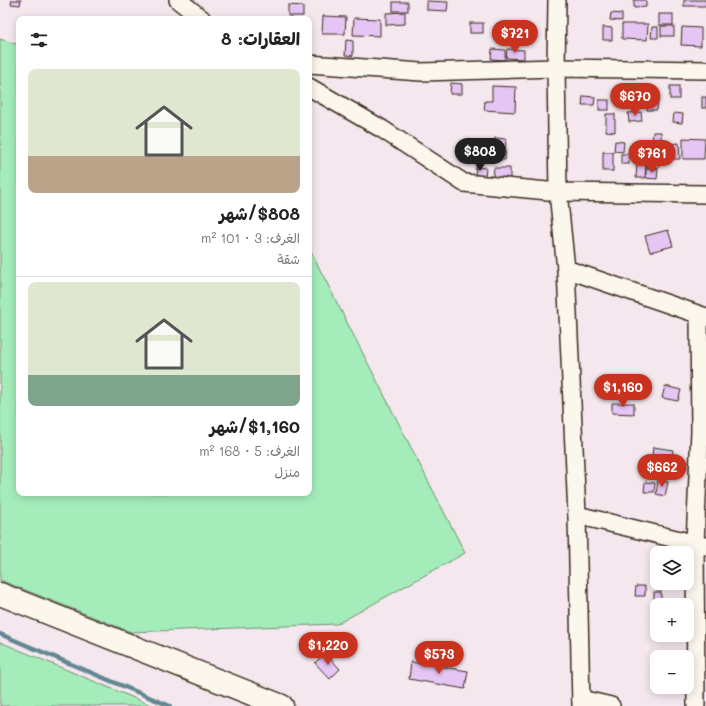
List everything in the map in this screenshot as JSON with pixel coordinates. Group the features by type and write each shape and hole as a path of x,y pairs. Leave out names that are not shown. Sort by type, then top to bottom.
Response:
{"main road":[{"path":"0,594 282,706"}],"street":[{"path":"178,0 198,16"},
{"path":"557,0 556,68 558,192 566,269 577,515 581,702 611,706"},
{"path":"312,64 421,72 556,68 706,70"},
{"path":"312,89 382,129 464,183 558,192 706,194"},
{"path":"566,269 702,316 703,432 696,706"},
{"path":"577,515 700,545"}],"green space":[{"path":"0,39 16,44 16,496 312,496 312,254 465,553 337,624 131,632 0,580"},
{"path":"0,642 153,706 0,706"}],"building":[{"path":"12,0 21,0 20,5 11,4"},
{"path":"634,0 646,0 646,7 634,8"},
{"path":"684,0 706,0 706,6 684,6"},
{"path":"427,1 448,2 447,11 427,10"},
{"path":"393,2 408,2 408,11 393,11"},
{"path":"288,5 303,6 303,16 288,16"},
{"path":"405,12 405,24 386,25 386,13"},
{"path":"611,13 622,14 622,21 610,20"},
{"path":"659,14 673,14 673,25 659,25"},
{"path":"323,16 346,17 345,34 322,34"},
{"path":"354,18 380,19 380,36 353,35"},
{"path":"470,23 483,23 483,33 470,33"},
{"path":"622,24 648,24 647,40 622,39"},
{"path":"661,26 674,26 674,36 661,36"},
{"path":"603,27 612,28 612,40 603,40"},
{"path":"652,27 658,27 658,38 651,38"},
{"path":"682,27 701,28 701,46 681,45"},
{"path":"346,40 353,41 353,56 345,55"},
{"path":"492,49 505,50 505,60 491,59"},
{"path":"507,49 524,50 524,59 506,58"},
{"path":"451,83 462,84 462,94 450,94"},
{"path":"492,86 516,87 515,112 484,110 485,101 492,101"},
{"path":"617,86 625,86 625,96 617,96"},
{"path":"670,86 679,86 679,99 670,99"},
{"path":"640,87 647,87 646,106 639,106"},
{"path":"583,96 595,97 594,105 582,105"},
{"path":"702,97 706,97 706,108 702,108"},
{"path":"647,99 658,99 657,110 647,110"},
{"path":"599,100 609,100 609,110 599,110"},
{"path":"641,112 642,121 629,122 628,113"},
{"path":"674,113 683,114 682,123 673,122"},
{"path":"606,114 615,114 615,132 606,131"},
{"path":"653,132 661,132 661,143 652,143"},
{"path":"495,138 506,139 505,160 482,159 483,144 495,144"},
{"path":"683,138 705,139 704,159 683,159"},
{"path":"615,141 624,142 623,152 614,151"},
{"path":"679,143 680,159 669,159 668,144"},
{"path":"647,145 656,146 655,158 645,157"},
{"path":"630,146 639,147 638,157 630,157"},
{"path":"603,152 613,152 613,171 603,171"},
{"path":"621,154 629,154 629,164 621,164"},
{"path":"660,161 660,167 647,168 647,162"},
{"path":"637,163 646,163 645,178 636,178"},
{"path":"476,167 486,168 485,178 475,177"},
{"path":"494,168 510,168 510,179 493,179"},
{"path":"646,169 658,169 657,179 646,178"},
{"path":"668,230 673,246 650,252 645,236"},
{"path":"665,386 681,390 678,401 662,398"},
{"path":"612,403 634,403 634,414 612,413"},
{"path":"653,447 673,450 672,459 652,457"},
{"path":"658,480 668,482 665,496 656,494"},
{"path":"645,482 655,483 654,492 644,492"},
{"path":"636,586 645,586 645,596 635,596"},
{"path":"654,592 661,592 661,598 654,598"},
{"path":"325,653 340,669 330,679 315,663"},
{"path":"411,662 468,671 465,689 409,679"}],"waterway":[{"path":"0,634 170,706"}]}
